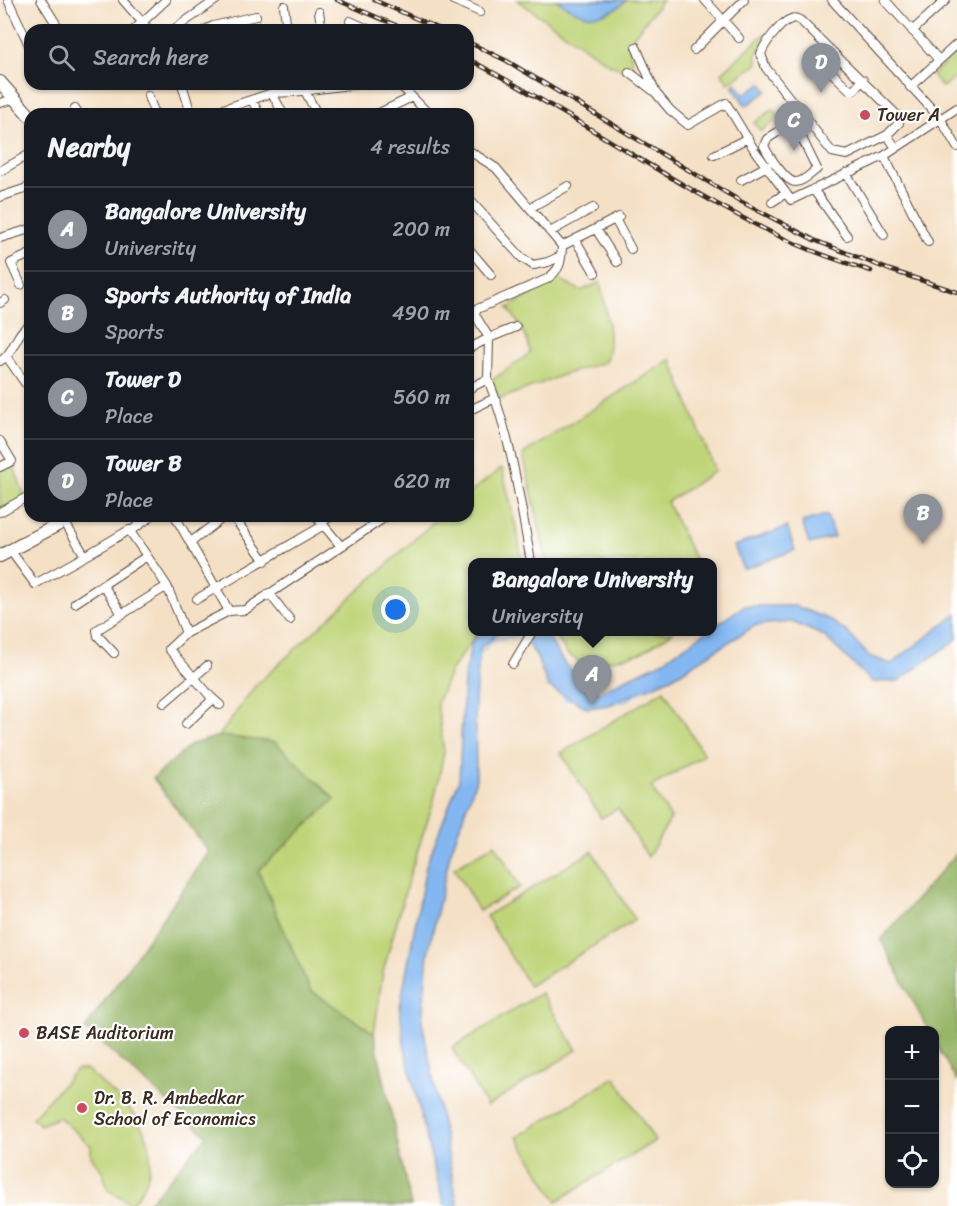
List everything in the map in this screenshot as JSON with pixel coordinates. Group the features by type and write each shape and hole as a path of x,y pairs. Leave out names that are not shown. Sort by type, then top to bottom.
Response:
{"street":[{"path":"8,0 24,34"},
{"path":"40,0 56,24"},
{"path":"123,0 143,24"},
{"path":"148,24 166,0"},
{"path":"182,24 216,0"},
{"path":"453,0 480,12"},
{"path":"705,0 739,38"},
{"path":"694,50 744,0"},
{"path":"832,0 940,118 957,147"},
{"path":"885,0 939,60"},
{"path":"912,31 946,0"},
{"path":"284,6 286,24"},
{"path":"319,12 321,24"},
{"path":"222,24 256,16"},
{"path":"795,18 835,54 898,116 899,120 897,126 887,135 846,155 838,155 825,146 766,68 761,54 770,38 789,20 795,18"},
{"path":"350,21 357,24"},
{"path":"910,87 957,44"},
{"path":"636,47 655,92"},
{"path":"835,54 826,63 827,68 850,90 854,90 863,80"},
{"path":"629,72 655,92 670,111 687,125 726,103 747,138 791,200 884,156 957,108"},
{"path":"0,82 24,110"},
{"path":"184,90 190,108"},
{"path":"267,90 279,108"},
{"path":"227,108 285,90"},
{"path":"301,90 310,90"},
{"path":"405,90 423,108"},
{"path":"305,91 314,108"},
{"path":"148,96 153,108"},
{"path":"389,108 412,97"},
{"path":"0,104 14,99"},
{"path":"252,100 256,108"},
{"path":"817,169 797,182 793,182 785,177 765,149 764,143 783,128 793,126 798,130 824,183"},
{"path":"897,126 908,140"},
{"path":"887,135 896,148"},
{"path":"714,155 747,138"},
{"path":"855,152 862,166"},
{"path":"474,154 496,168 562,246 558,271 547,279 474,307"},
{"path":"884,156 928,242"},
{"path":"0,171 24,157"},
{"path":"741,180 766,166"},
{"path":"846,173 884,236"},
{"path":"530,208 568,186"},
{"path":"0,197 24,189"},
{"path":"813,189 847,236"},
{"path":"772,202 786,194"},
{"path":"474,205 522,258 533,265 561,256"},
{"path":"550,232 593,208"},
{"path":"562,246 617,218 631,249"},
{"path":"596,229 617,262"},
{"path":"0,238 24,232"},
{"path":"575,239 595,273"},
{"path":"474,255 491,275"},
{"path":"21,285 11,262 24,257"},
{"path":"474,315 489,338 488,379 507,442 530,558"},
{"path":"474,346 516,327"},
{"path":"24,328 4,359 24,382"},
{"path":"474,386 488,379"},
{"path":"474,408 495,398"},
{"path":"0,441 12,461 0,467"},
{"path":"0,512 24,499"},
{"path":"63,522 5,553 35,584 143,522"},
{"path":"70,522 85,556"},
{"path":"181,522 229,611"},
{"path":"191,542 217,522"},
{"path":"237,522 264,561"},
{"path":"197,599 264,561 320,522"},
{"path":"322,522 340,546"},
{"path":"220,705 169,650 186,633 229,611 245,610 378,522"},
{"path":"131,531 167,586 186,633"},
{"path":"75,603 147,556"},
{"path":"103,585 122,614"},
{"path":"114,653 98,636 97,630 167,586"},
{"path":"269,593 290,620"},
{"path":"513,664 530,636"},
{"path":"164,703 207,666"},
{"path":"186,724 210,702 211,697"}],"green space":[{"path":"517,0 662,0 634,36 630,48 633,68 625,71 609,64"},
{"path":"764,34 767,36 756,54 758,64 728,83 722,73"},
{"path":"957,52 957,77 942,87 932,75"},
{"path":"773,109 780,117 761,131 754,123"},
{"path":"557,278 581,291 600,282 609,332 605,362 565,374 500,399 491,381 530,353 525,335 508,308"},
{"path":"671,359 715,471 667,502 694,558 546,558 523,454"},
{"path":"12,461 24,499 0,512 0,467"},
{"path":"502,468 521,558 468,558 468,636 475,636 451,670 437,703 444,752 434,800 410,874 383,972 374,1033 310,990 258,870 335,799 219,736 255,686 433,522 474,522 474,489"},
{"path":"556,636 667,636 641,653 586,666 567,654"},
{"path":"664,690 704,755 651,787 671,818 648,857 618,808 601,818 561,753"},
{"path":"219,736 275,742 335,799 258,871 310,990 374,1033 411,1206 146,1206 207,1136 85,1029 209,852 153,778 192,744"},
{"path":"495,844 520,887 479,911 454,868"},
{"path":"592,851 635,920 529,986 486,916"},
{"path":"957,853 957,1082 939,1049 939,1026 926,1026 881,940"},
{"path":"541,993 577,1050 487,1106 452,1048"},
{"path":"76,1070 87,1070 122,1102 133,1113 147,1139 150,1154 148,1176 143,1189 131,1203 108,1190 103,1172 91,1156 91,1146 59,1117 40,1125 32,1118"},
{"path":"615,1077 655,1141 557,1201 517,1137"}],"water":[{"path":"556,0 626,0 609,12 587,15"},
{"path":"736,83 744,94 762,83 767,91 746,106 732,86"},
{"path":"827,515 834,537 809,544 802,522"},
{"path":"787,527 795,550 743,569 734,546"},
{"path":"744,606 795,606 828,619 847,632 869,656 891,664 957,614 957,639 898,681 872,682 824,636 792,622 756,625 673,677 609,705 588,708 548,687 536,655 522,636 548,637 562,660 585,685 598,692 660,663 700,636 717,636 717,625"},
{"path":"478,636 495,636 480,648 475,698 476,780 450,854 428,953 422,1021 458,1206 444,1206 404,1044 400,1007 426,866 459,780 464,678 472,641"}],"waterway":[{"path":"477,657 493,640 511,636"},
{"path":"616,701 624,702 645,689"},
{"path":"561,691 565,700 574,700"}],"railway":[{"path":"337,0 393,24"},
{"path":"374,0 428,24"},
{"path":"474,45 507,61 740,201 814,240 890,270 957,292"},
{"path":"474,62 548,103 744,219 806,248 871,271"}],"place":[{"name":"Tower B","path":"821,93"},
{"name":"Tower A","path":"865,115"},
{"name":"Tower D","path":"794,151"},
{"name":"Sports Authority of India","path":"923,544"},
{"name":"Bangalore University","path":"592,705"},
{"name":"BASE Auditorium","path":"24,1033"},
{"name":"Dr. B. R. Ambedkar School of Economics","path":"82,1108"}]}
